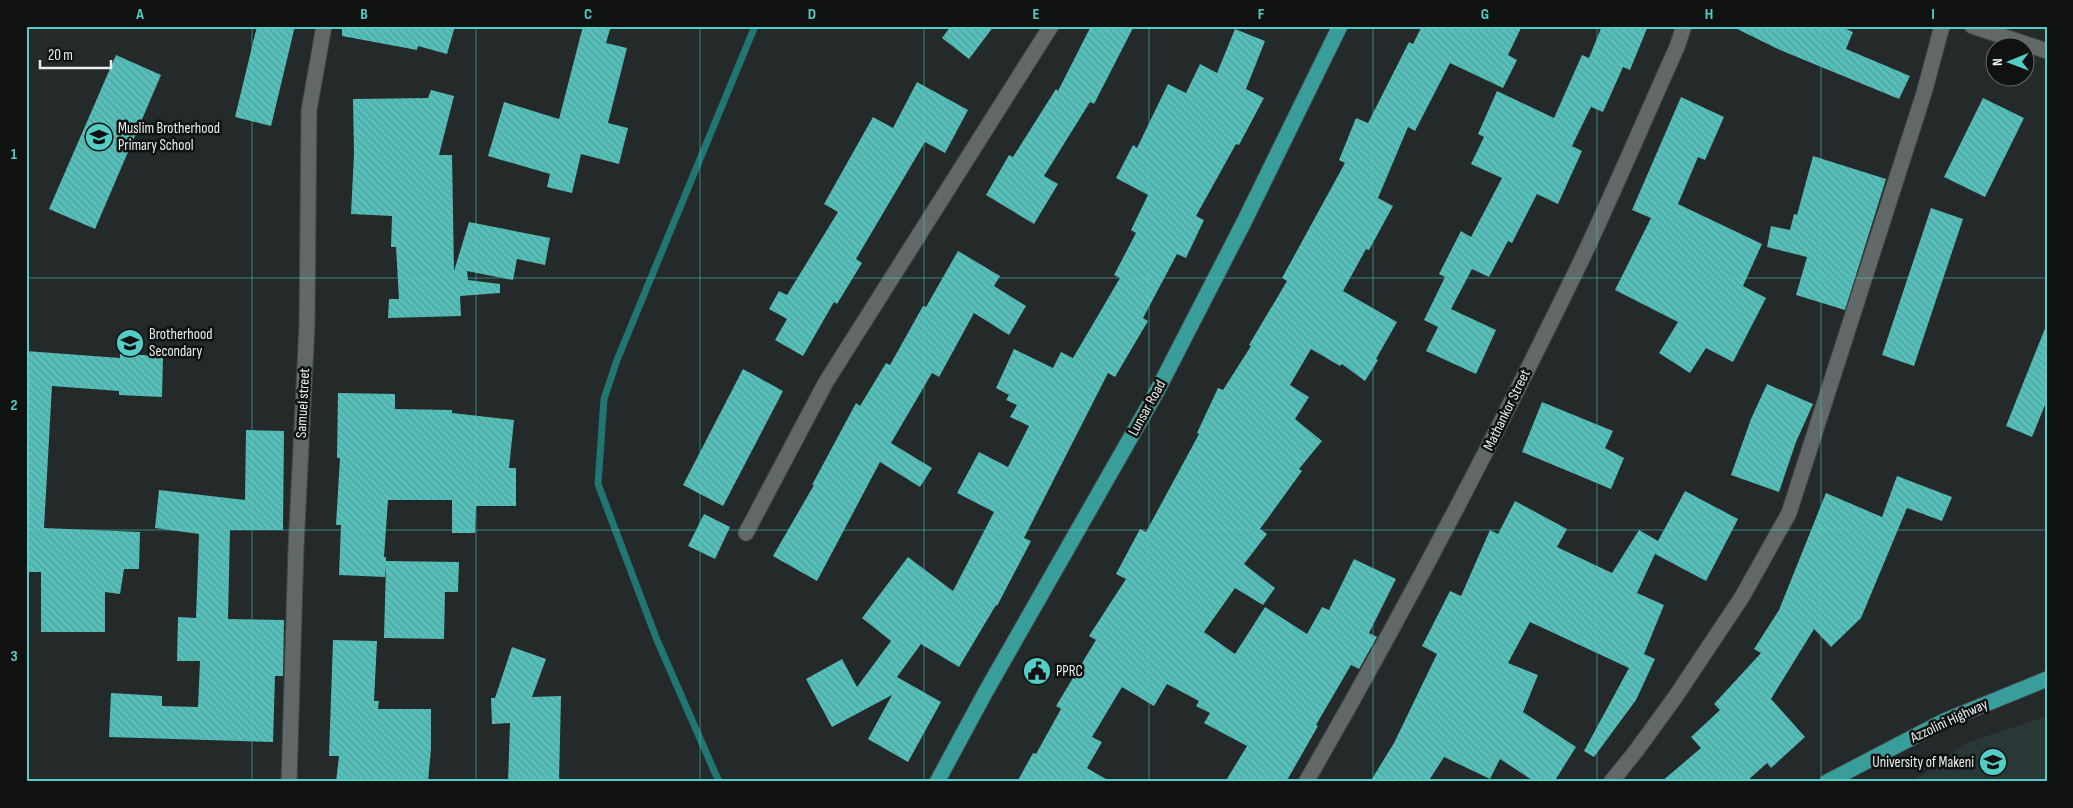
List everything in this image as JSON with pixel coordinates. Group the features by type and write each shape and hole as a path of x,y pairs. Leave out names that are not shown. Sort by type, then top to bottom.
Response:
{"main road":[{"name":"Lunsar Road","path":"937,782 985,693 1156,393 1244,222 1340,26"},
{"name":"Azzolini Highway","path":"1827,782 1944,721 2047,679"}],"street":[{"name":"Samuel street","path":"289,782 296,538 307,324 309,110 324,26"},
{"path":"746,533 826,382 1051,26"},
{"name":"Mathankor Street","path":"1306,782 1364,681 1481,462 1582,257 1677,47 1684,26"},
{"path":"1611,782 1676,696 1742,597 1789,513 1924,94 1942,26"},
{"path":"1972,26 2047,51"}],"shaded area":[{"name":"University of Makeni","path":"2047,716 2047,782 1912,782 1966,743"}],"building":[{"path":"257,26 295,26 271,126 235,117"},
{"path":"342,26 455,26 447,54 418,46 417,50 342,36"},
{"path":"583,26 611,26 606,43 627,48 608,123 628,128 619,164 581,154 572,193 547,187 550,174 488,156 504,102 559,119"},
{"path":"951,26 994,26 969,59 942,38"},
{"path":"1091,26 1134,26 1094,104 1090,102 1044,176 1058,184 1034,224 986,195 1009,155 1013,157 1056,89 1058,91"},
{"path":"1422,26 1522,26 1508,55 1517,60 1503,88 1450,63 1415,131 1408,127 1378,198 1393,206 1369,250 1366,249 1343,291 1397,322 1365,381 1342,364 1340,366 1311,349 1290,385 1309,397 1295,419 1322,441 1299,469 1302,471 1260,529 1267,534 1244,564 1275,588 1263,605 1235,588 1204,632 1235,654 1265,607 1307,634 1322,607 1329,610 1354,559 1396,579 1369,633 1377,637 1359,669 1351,665 1286,782 1225,782 1247,746 1204,723 1210,713 1196,706 1199,701 1167,684 1154,706 1122,687 1092,737 1102,742 1087,768 1111,782 1017,782 1033,753 1036,754 1061,709 1056,706 1096,640 1089,636 1126,579 1116,574 1140,529 1146,532 1199,434 1197,433 1218,388 1223,390 1251,346 1249,345 1287,281 1282,278 1345,163 1339,160 1356,118 1368,123 1409,42 1413,44"},
{"path":"1602,26 1648,26 1630,70 1623,67 1603,112 1591,107 1572,146 1582,151 1558,204 1537,194 1512,243 1508,241 1489,277 1472,269 1451,309 1496,330 1476,374 1426,351 1438,327 1424,320 1445,277 1439,274 1461,231 1471,237 1502,178 1471,164 1484,137 1478,134 1497,91 1554,118 1582,55 1589,58"},
{"path":"1731,26 1839,26 1853,32 1846,49 1910,76 1899,99 1780,50"},
{"path":"1235,29 1265,41 1246,89 1264,98 1239,145 1236,144 1196,216 1204,220 1186,258 1177,254 1143,318 1148,321 1115,377 1108,373 1024,538 1031,541 997,606 959,667 921,644 897,677 941,702 908,762 868,739 892,695 832,727 806,679 842,659 857,687 891,641 862,618 908,557 953,591 994,512 957,493 979,452 1008,467 1029,426 1010,417 1017,405 1006,400 1009,395 996,388 1014,349 1053,368 1061,352 1073,358 1120,278 1114,275 1136,233 1131,230 1148,195 1116,178 1133,145 1137,148 1168,84 1186,93 1200,64 1217,73"},
{"name":"Muslim Brotherhood Primary School","path":"116,55 161,75 95,229 49,209"},
{"path":"917,82 968,110 945,153 925,142 856,259 862,263 837,304 834,302 803,356 775,340 787,319 769,309 779,291 787,295 838,212 824,204 873,117 893,128"},
{"path":"431,90 454,96 439,155 452,155 454,271 469,222 550,238 545,265 517,259 513,280 467,271 468,280 500,284 500,293 460,296 461,316 388,318 389,299 399,299 396,247 391,247 392,216 351,214 354,154 353,99 428,98"},
{"path":"1681,97 1724,117 1705,160 1698,157 1678,204 1762,244 1743,286 1766,298 1733,362 1706,348 1690,373 1659,353 1678,322 1615,290 1651,218 1632,210"},
{"path":"1983,98 2024,118 1985,197 1944,177"},
{"path":"1813,156 1886,179 1845,310 1796,295 1807,257 1767,247 1771,226 1790,230 1794,214 1797,215"},
{"path":"1931,208 1963,219 1914,366 1882,355"},
{"path":"958,251 1000,276 994,286 1026,306 1009,335 974,313 939,377 932,373 891,443 932,468 920,487 880,462 817,581 773,556 814,485 812,485 856,403 860,406 886,363 890,365 923,306 926,307"},
{"path":"2046,326 2047,400 2032,437 2006,426"},
{"path":"26,351 120,358 120,354 163,356 162,397 119,395 119,391 52,386 44,528 140,532 139,569 124,569 120,594 105,592 105,632 41,632 41,572 26,572"},
{"path":"743,369 783,391 723,506 683,485"},
{"path":"1767,384 1813,404 1796,442 1779,492 1731,475 1751,419"},
{"path":"338,393 395,394 395,409 452,410 452,413 514,420 509,468 516,468 516,506 476,506 475,533 452,533 452,500 388,500 384,557 386,557 386,561 459,562 458,592 445,592 444,639 384,638 386,564 385,577 339,575 341,525 336,525 340,458 337,458"},
{"path":"1542,402 1613,431 1605,448 1624,458 1611,489 1522,452"},
{"path":"246,430 284,431 283,530 230,530 228,619 284,620 283,676 275,676 273,742 109,737 111,693 162,696 162,706 198,707 200,661 177,661 178,617 196,618 199,534 155,528 159,490 245,500"},
{"path":"1897,476 1952,497 1942,521 1907,508 1861,618 1831,647 1814,629 1771,699 1805,737 1771,768 1767,763 1746,782 1661,782 1701,748 1691,737 1720,710 1714,704 1761,653 1754,649 1779,610 1826,493 1882,517"},
{"path":"1685,491 1738,519 1706,581 1655,554 1637,593 1664,605 1644,654 1655,659 1636,700 1594,757 1584,751 1629,668 1530,622 1508,663 1538,675 1523,712 1576,747 1554,782 1535,782 1500,759 1490,779 1444,757 1428,782 1370,782 1394,743 1437,654 1422,646 1450,591 1461,596 1490,530 1498,534 1515,501 1567,529 1557,547 1612,573 1639,530 1658,541"},
{"path":"704,514 730,527 715,559 688,546"},
{"path":"333,640 377,641 374,701 379,701 378,709 431,709 431,749 428,782 336,782 339,756 329,756"},
{"path":"512,647 546,659 532,697 561,696 559,782 508,782 510,723 492,724 491,698 495,698"}],"waterway":[{"path":"719,782 657,640 598,484 604,399 617,360 755,26"}],"place":[{"name":"Muslim Brotherhood Primary School","path":"99,137"},
{"name":"Brotherhood Secondary","path":"130,343"},
{"name":"PPRC","path":"1037,671"},
{"name":"University of Makeni","path":"1993,762"}]}
